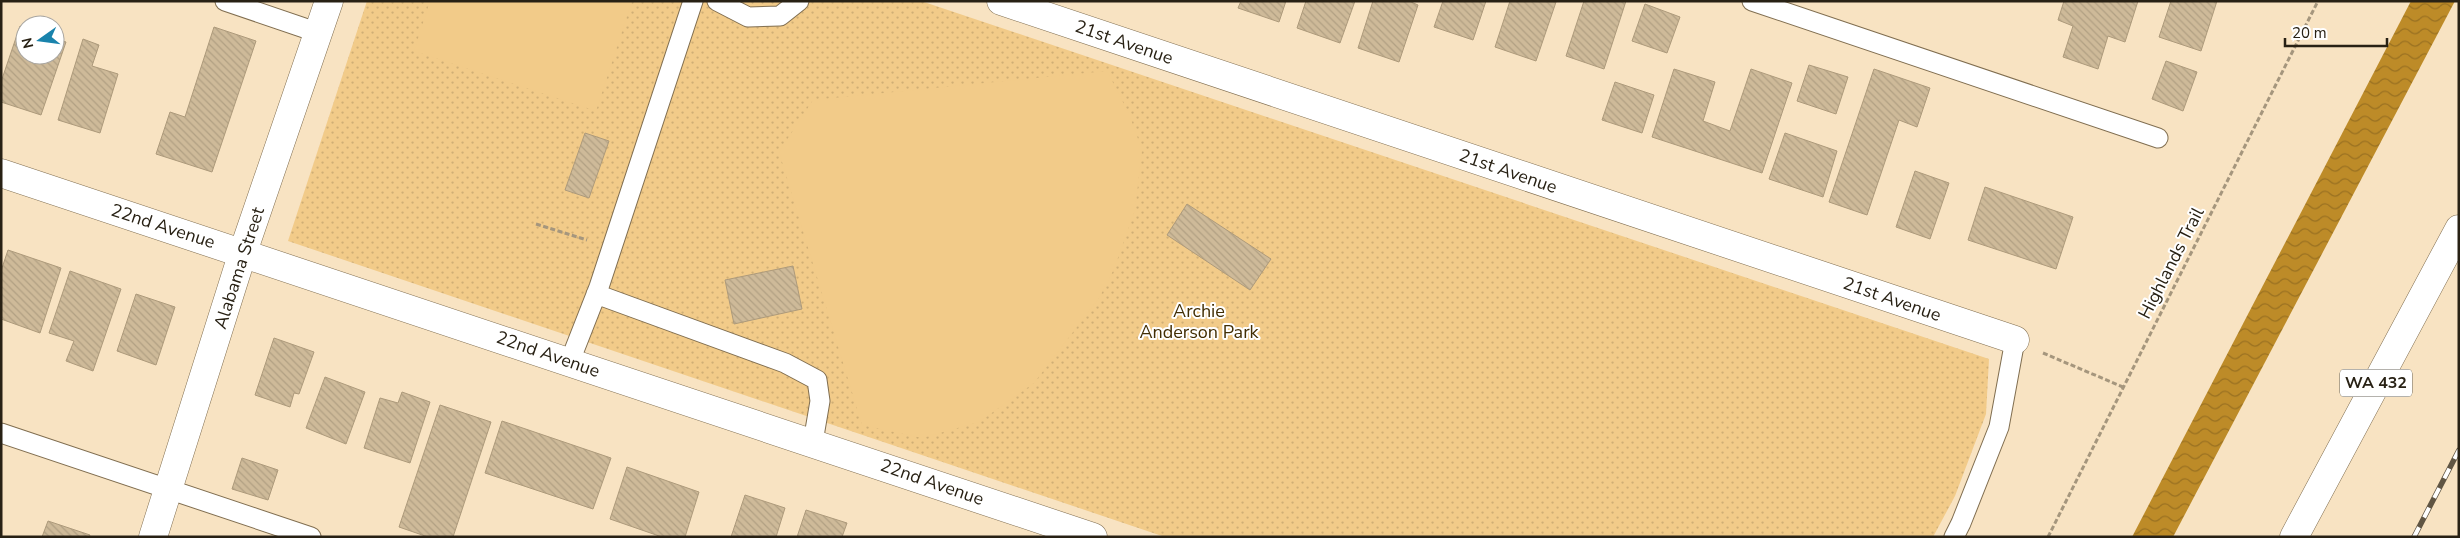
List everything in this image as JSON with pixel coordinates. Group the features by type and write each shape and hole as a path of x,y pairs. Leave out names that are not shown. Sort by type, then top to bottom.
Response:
{"street":[{"name":"Alabama Street","path":"153,537 244,252 329,1"},
{"name":"21st Avenue","path":"1001,1 2015,340"},
{"name":"22nd Avenue","path":"1,173 244,252 1093,537"},
{"name":"WA 432","path":"2294,537 2459,229"}],"lane":[{"path":"224,1 319,33"},
{"path":"570,361 612,248 692,1"},
{"path":"717,1 748,16 780,16 799,1"},
{"path":"1752,1 2158,138"},
{"path":"596,294 784,363 816,380 820,400 813,442"},
{"path":"1954,537 1999,427 2015,340"},
{"path":"1,433 312,537"}],"path":[{"name":"Highlands Trail","path":"2048,537 2318,1"},
{"path":"536,224 612,248"},
{"path":"2015,340 2123,387"}],"green space":[{"name":"Archie Anderson Park","path":"367,1 921,1 1989,359 1986,414 1955,496 1933,537 1165,537 288,241"},
{"path":"430,1 632,1 596,111 414,51"},
{"path":"1107,71 1129,114 1142,150 1135,210 1114,269 1099,298 1034,383 979,422 922,438 862,425 779,152 813,100"}],"water":[{"path":"2411,1 2455,1 2173,537 2132,537"}],"building":[{"path":"1241,1 1286,1 1279,22 1238,8"},
{"path":"1306,1 1355,1 1340,43 1297,28"},
{"path":"1373,1 1409,1 1418,5 1399,62 1358,48"},
{"path":"1443,1 1486,1 1473,40 1434,27"},
{"path":"1510,1 1556,2 1536,61 1495,47"},
{"path":"1584,1 1626,1 1604,69 1566,56"},
{"path":"2064,1 2138,1 2125,42 2108,36 2098,69 2063,57 2073,26 2058,20"},
{"path":"2171,1 2217,1 2201,51 2159,37"},
{"path":"1645,4 1680,17 1667,53 1632,41"},
{"path":"214,27 256,41 212,172 156,154 170,112 185,117"},
{"path":"83,39 99,45 92,66 118,74 100,133 58,120"},
{"path":"15,41 15,65 58,65 41,115 1,102 1,82"},
{"path":"2166,61 2197,72 2183,111 2152,99"},
{"path":"1809,65 1848,77 1836,114 1797,101"},
{"path":"1674,69 1715,82 1703,121 1730,131 1751,69 1792,83 1762,173 1652,137"},
{"path":"1874,69 1930,88 1917,127 1899,120 1867,215 1829,202"},
{"path":"1615,82 1654,95 1642,133 1602,120"},
{"path":"585,133 609,141 589,198 565,190"},
{"path":"1785,133 1837,151 1823,197 1769,179"},
{"path":"1915,171 1949,183 1930,239 1896,227"},
{"path":"1985,187 2073,217 2056,269 1968,240"},
{"path":"1187,204 1271,259 1250,290 1167,235"},
{"path":"8,250 61,268 40,333 1,319 1,271"},
{"path":"793,266 802,309 734,324 725,280"},
{"path":"70,271 121,289 93,371 66,361 74,341 49,333"},
{"path":"136,294 175,307 156,365 117,351"},
{"path":"274,338 314,352 299,394 294,393 290,407 255,395"},
{"path":"325,377 365,392 346,444 306,428"},
{"path":"402,392 430,402 410,463 364,448 380,398 398,403"},
{"path":"440,405 491,422 453,537 428,537 399,527"},
{"path":"502,421 611,458 593,509 485,473"},
{"path":"242,458 278,470 268,500 232,489"},
{"path":"627,467 699,492 685,537 662,537 610,519"},
{"path":"745,495 785,508 776,537 731,537"},
{"path":"806,510 847,523 842,537 797,537"},
{"path":"48,521 90,535 89,537 42,537"}],"railway":[{"path":"2414,537 2459,450"}]}
